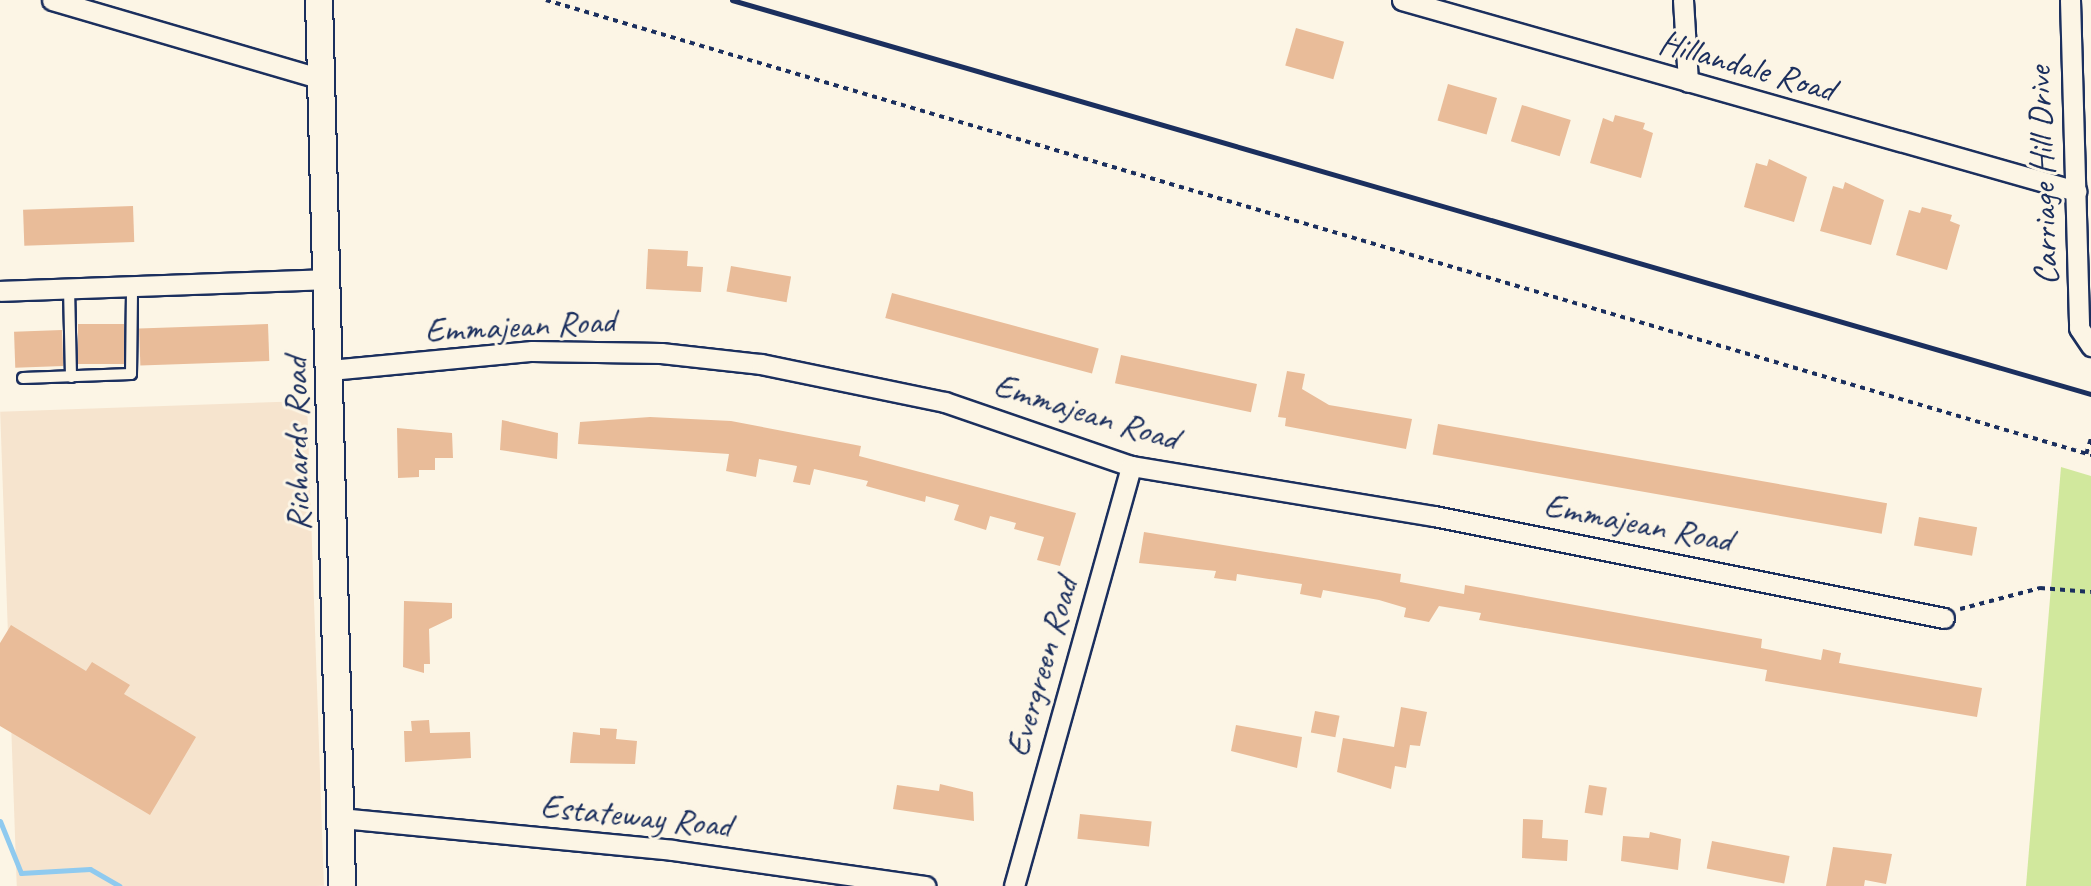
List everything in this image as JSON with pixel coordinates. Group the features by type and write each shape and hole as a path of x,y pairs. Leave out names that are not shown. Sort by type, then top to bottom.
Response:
{"street":[{"path":"52,0 322,79"},
{"name":"Richards Road","path":"319,0 342,886"},
{"name":"Hillandale Road","path":"1402,0 2076,191"},
{"path":"1683,0 1688,82"},
{"name":"Carriage Hill Drive","path":"2070,0 2079,328 2091,346"},
{"path":"0,291 328,279"},
{"name":"Emmajean Road","path":"330,370 532,351 661,353 761,364 945,402 1131,466 1434,516 1944,618"},
{"name":"Evergreen Road","path":"1014,886 1131,466"},
{"name":"Estateway Road","path":"341,818 672,850 925,886"}],"lane":[{"path":"23,378 133,372 132,286"},
{"path":"69,288 71,377"}],"path":[{"path":"546,0 2089,455 2091,438"},
{"path":"1944,618 1970,604 2040,588 2091,592"}],"shaded area":[{"path":"307,401 324,886 17,886 0,412"}],"green space":[{"path":"2061,467 2091,476 2091,886 2026,886"}],"building":[{"path":"1296,28 1344,42 1333,79 1285,65"},
{"path":"1448,84 1497,98 1487,135 1438,121"},
{"path":"1522,105 1571,120 1560,156 1511,141"},
{"path":"1615,115 1645,123 1643,129 1653,133 1641,178 1590,163 1603,118 1613,122"},
{"path":"1769,159 1807,177 1794,222 1744,207 1756,163 1767,166"},
{"path":"1845,182 1884,200 1871,245 1820,231 1833,186 1843,189"},
{"path":"133,206 134,242 24,246 23,210"},
{"path":"1922,207 1952,215 1950,221 1960,225 1947,270 1896,255 1909,210 1920,213"},
{"path":"648,249 688,251 687,266 703,267 701,292 646,289"},
{"path":"731,266 791,277 787,302 726,292"},
{"path":"892,293 1099,348 1092,374 885,318"},
{"path":"78,324 124,324 124,364 78,364"},
{"path":"268,324 269,361 140,365 139,329"},
{"path":"62,330 63,366 15,368 14,332"},
{"path":"1121,355 1257,384 1251,412 1115,383"},
{"path":"1287,371 1305,374 1302,389 1329,405 1412,419 1406,449 1285,426 1286,418 1278,417"},
{"path":"650,417 731,421 861,446 859,456 1076,513 1060,566 1037,560 1044,537 1014,529 1016,523 990,516 986,530 954,520 959,505 926,496 925,502 866,486 868,481 814,469 810,485 793,482 797,466 759,459 756,477 726,471 729,454 578,444 580,422"},
{"path":"502,420 558,433 557,459 500,450"},
{"path":"1438,424 1887,503 1882,534 1433,455"},
{"path":"397,428 452,433 453,458 435,458 435,470 419,470 419,477 398,478"},
{"path":"1919,517 1977,527 1972,556 1914,546"},
{"path":"1144,532 1401,574 1400,582 1464,594 1465,585 1762,639 1761,648 1821,660 1823,649 1841,653 1839,663 1982,688 1977,717 1765,681 1767,670 1479,620 1481,613 1439,606 1429,622 1404,617 1406,608 1379,600 1323,590 1321,598 1300,594 1302,584 1237,574 1236,581 1214,578 1216,571 1139,563"},
{"path":"404,601 452,603 452,618 429,629 430,664 424,664 424,673 403,667"},
{"path":"11,625 86,671 92,662 130,685 124,694 196,737 150,815 0,726 0,643"},
{"path":"1401,707 1427,712 1420,746 1410,745 1406,768 1395,766 1391,789 1337,772 1343,738 1394,747"},
{"path":"1315,711 1340,716 1335,737 1311,733"},
{"path":"429,720 430,733 470,732 471,758 405,762 404,731 412,731 411,721"},
{"path":"1236,725 1302,737 1297,768 1231,751"},
{"path":"600,728 617,729 616,739 637,741 635,764 570,763 573,732 600,735"},
{"path":"940,784 973,792 974,821 893,809 897,785 939,791"},
{"path":"1589,785 1607,788 1602,815 1585,813"},
{"path":"1080,814 1152,822 1149,846 1077,839"},
{"path":"1523,819 1543,820 1542,838 1568,840 1567,861 1522,858"},
{"path":"1650,832 1681,839 1678,870 1621,861 1623,836 1649,838"},
{"path":"1712,841 1790,856 1784,884 1707,868"},
{"path":"1833,847 1892,854 1886,884 1865,880 1864,886 1826,886"}],"waterway":[{"path":"0,821 21,873 90,869 120,886"}],"railway":[{"path":"732,0 2091,394"}]}
